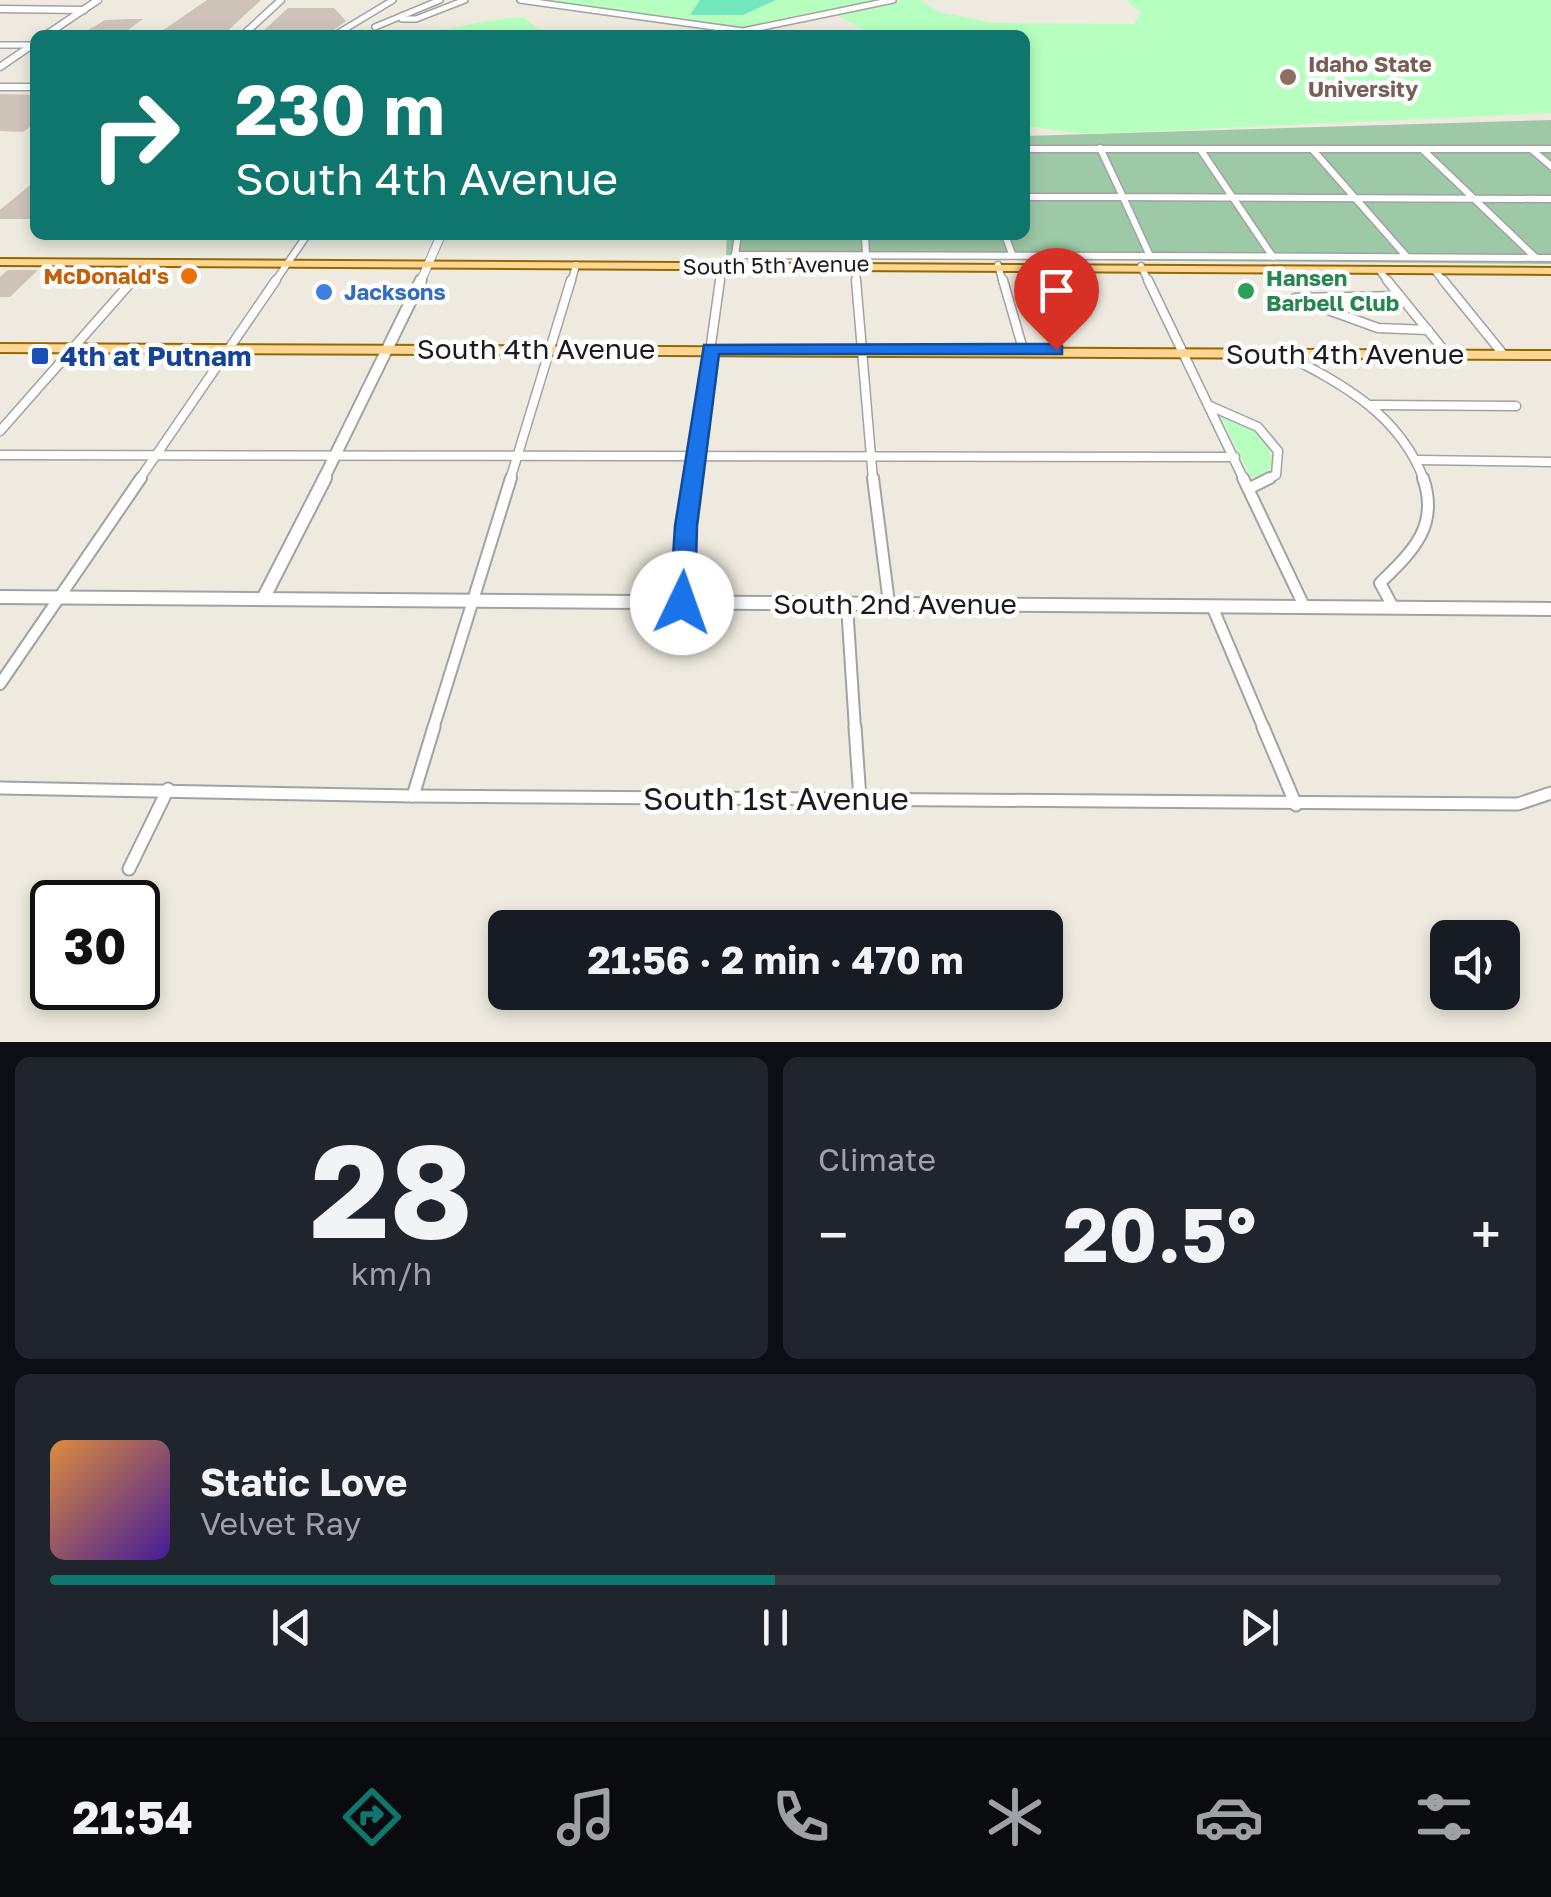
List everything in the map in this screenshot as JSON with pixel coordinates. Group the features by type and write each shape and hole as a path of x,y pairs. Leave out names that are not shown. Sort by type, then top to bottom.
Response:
{"main road":[{"name":"South 5th Avenue","path":"1,264 722,267 861,260 998,265 1145,261 1380,271 1551,271"},
{"name":"South 4th Avenue","path":"0,348 1023,349 1551,355"}],"street":[{"path":"54,30 98,0"},
{"path":"249,30 281,0"},
{"path":"342,30 392,0"},
{"path":"375,27 440,0"},
{"path":"400,18 416,18 465,0"},
{"path":"520,0 736,30"},
{"path":"748,30 893,0"},
{"path":"0,9 84,10"},
{"path":"0,45 30,44"},
{"path":"0,67 30,47"},
{"path":"0,87 30,87"},
{"path":"1030,148 1551,149"},
{"path":"1100,148 1184,352 1304,606"},
{"path":"1312,148 1407,258"},
{"path":"1200,149 1273,257"},
{"path":"1531,149 1551,166"},
{"path":"1423,150 1536,258"},
{"path":"1030,197 1551,199"},
{"path":"0,684 304,240"},
{"path":"263,598 390,350 439,240"},
{"path":"738,240 736,255 861,260 1012,254 1145,261 1273,257 1551,258"},
{"path":"864,240 861,260 864,349 889,604"},
{"path":"1006,240 1012,254"},
{"path":"0,431 148,263"},
{"path":"413,796 576,265"},
{"path":"998,265 1023,349"},
{"path":"682,603 696,458 722,267"},
{"path":"1380,271 1447,354"},
{"path":"1436,272 1503,354"},
{"path":"1400,296 1294,298 1378,328 1428,330"},
{"path":"1284,354 1372,404 1419,460 1430,505 1420,543 1380,583 1393,608"},
{"path":"1372,404 1516,406"},
{"path":"1210,406 1258,426 1278,450 1276,475 1250,488"},
{"path":"0,455 1235,457"},
{"path":"1419,460 1551,462"},
{"name":"South 2nd Avenue","path":"0,597 1551,609"},
{"path":"848,605 860,799"},
{"path":"1212,606 1296,805"},
{"name":"South 1st Avenue","path":"0,788 1296,805 1518,804 1551,793"},
{"path":"129,870 168,790"}],"green space":[{"path":"534,0 885,0 738,28"},
{"path":"700,0 776,0 743,15 690,15"},
{"name":"Idaho State University","path":"903,0 921,0 938,12 994,23 1134,24 1141,13 1127,0 1551,0 1551,113 1089,134 1030,127 1030,30 865,30 837,15"},
{"path":"523,17 544,30 440,30"},
{"path":"1551,120 1551,264 726,257 727,240 1030,240 1030,136"},
{"path":"1225,415 1256,433 1267,446 1272,464 1265,477 1251,478 1221,417"}],"building":[{"path":"207,0 261,0 228,30 163,30"},
{"path":"288,8 334,8 346,21 333,30 264,30"},
{"path":"143,19 128,30 88,30 105,20"},
{"path":"0,94 30,95 30,127 23,132 0,131"},
{"path":"30,185 30,219 0,219 0,210"},
{"path":"8,270 38,270 10,297 0,297 0,277"}],"place":[{"name":"Idaho State University","path":"1288,77"},
{"name":"McDonald's","path":"189,276"},
{"name":"Hansen Barbell Club","path":"1246,291"},
{"name":"Jacksons","path":"324,292"},
{"name":"4th at Putnam","path":"40,356"}],"route":[{"path":"682,603 686,526 711,349 1056,350"}]}
